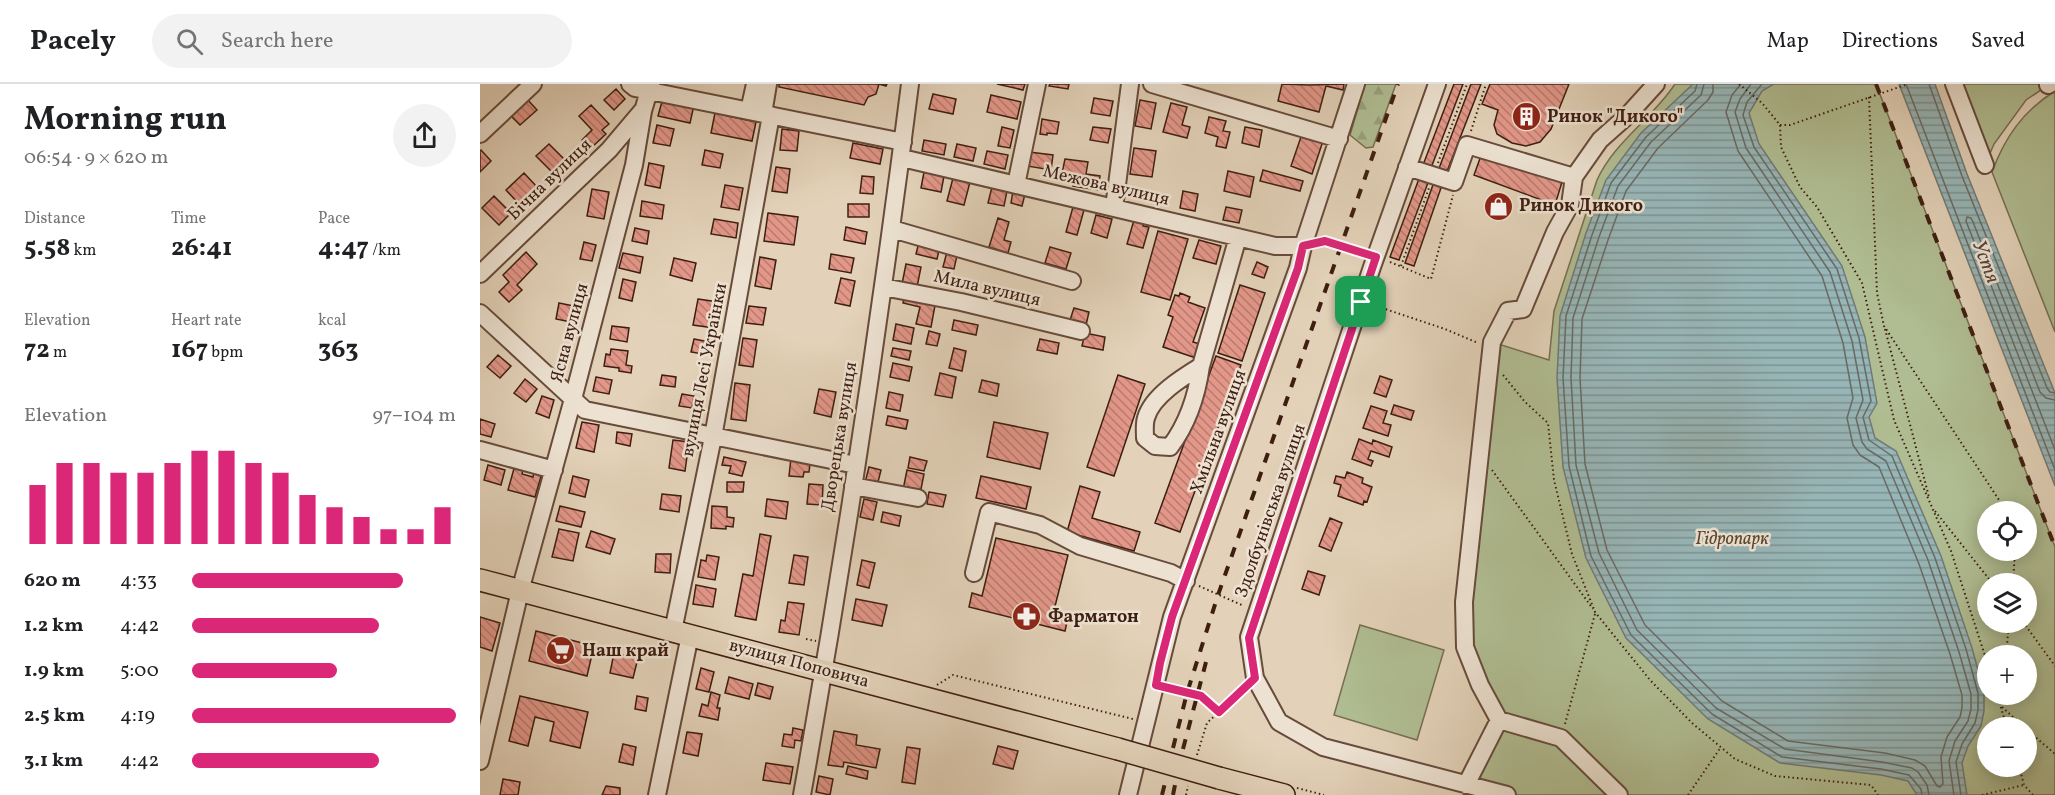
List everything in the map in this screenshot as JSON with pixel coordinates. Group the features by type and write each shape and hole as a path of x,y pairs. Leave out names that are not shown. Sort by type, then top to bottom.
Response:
{"main road":[{"name":"вулиця Поповича","path":"480,580 1284,795"}],"street":[{"path":"480,134 533,84"},
{"name":"Межова вулиця","path":"630,84 635,88 650,87 902,150 1016,185 1275,246 1303,246"},
{"path":"755,84 761,114"},
{"path":"761,114 768,84"},
{"name":"Дворецька вулиця","path":"802,795 853,486 892,229 910,84"},
{"path":"1016,185 1037,84"},
{"path":"1114,208 1130,84"},
{"path":"1152,84 1340,139"},
{"name":"Хмільна вулиця","path":"1128,795 1172,617 1298,268 1303,246 1340,139 1356,84"},
{"name":"Здолбунівська вулиця","path":"1437,84 1376,257 1249,638 1255,678 1279,722 1323,747 1507,795"},
{"path":"1619,795 1561,738 1499,720 1480,684 1465,647 1464,602 1492,342 1508,311 1522,309 1555,232 1570,205 1574,177 1600,140 1627,116 1656,84"},
{"path":"1954,84 1985,165"},
{"name":"Ясна вулиця","path":"480,761 520,591 634,165 643,111 650,87"},
{"name":"Бічна вулиця","path":"480,274 609,150 643,111"},
{"name":"вулиця Лесі Українки","path":"657,795 761,114"},
{"path":"1407,167 1454,182 1467,145 1574,177"},
{"path":"892,229 1072,281"},
{"path":"1201,366 1173,384 1157,400 1146,417 1145,438 1155,446 1170,447 1181,434 1197,392 1201,366 1238,237"},
{"name":"Мила вулиця","path":"883,286 1081,331"},
{"path":"480,313 585,410 856,465"},
{"path":"480,450 554,470"},
{"path":"853,486 918,498"},
{"path":"974,573 989,512 1040,525 1080,546 1171,573 1186,581"},
{"path":"1466,784 1499,720"}],"path":[{"path":"1467,145 1486,84"},
{"path":"1739,84 1762,103 1780,125 1781,147 1800,187 1817,207 1862,283 1894,420 1951,551 1982,645"},
{"path":"1780,125 1790,125 1908,84"},
{"path":"1869,97 1878,293 1884,326 1932,506 1984,573"},
{"path":"1303,246 1325,241 1376,257 1431,279 1453,198 1454,182"},
{"path":"1361,302 1445,329 1492,348"},
{"path":"1884,326 2000,501"},
{"path":"1501,368 1504,377 1525,402 1548,423 1554,480 1572,554 1595,612 1561,738"},
{"path":"1480,454 1595,612 1650,680 1692,723 1735,759 1775,776 1871,785 1878,795"},
{"path":"1186,581 1240,605 1259,608"},
{"path":"2031,633 2055,666"},
{"path":"937,685 953,675 1147,722"},
{"path":"1197,756 1207,723 1255,678"},
{"path":"1156,685 1201,696 1219,712"},
{"path":"2001,706 2004,717"},
{"path":"2001,706 2014,717"},
{"path":"2037,738 2055,754"},
{"path":"1688,795 1721,747"},
{"path":"1187,795 1190,777"},
{"path":"2022,777 2024,784 2033,795"},
{"path":"1982,795 2024,784"}],"green space":[{"path":"1365,84 1396,84 1373,147 1366,148 1350,135"},
{"name":"Гідропарк","path":"1675,84 1876,84 2055,547 2055,795 1464,795 1499,720 1465,647 1492,342 1549,360 1554,311 1597,180 1614,153"},
{"path":"1954,84 2050,84 2026,100 1994,144 1985,165"},
{"path":"2055,91 2055,332 1992,172 2003,147 2016,126 2033,107"},
{"path":"1360,625 1444,650 1417,740 1334,715"}],"water":[{"path":"1693,84 1774,84 1762,91 1749,113 1759,144 1842,266 1865,337 1877,403 1869,417 1875,438 1896,451 1941,556 1977,666 1977,705 1984,705 1984,711 1983,717 1977,717 1977,732 1968,746 1962,763 1967,795 1917,795 1908,781 1881,775 1780,763 1708,719 1626,638 1586,558 1563,467 1557,378 1560,316 1586,233 1606,180 1641,133"},
{"name":"Устя","path":"1899,84 1935,84 1967,174 2055,393 2055,486"}],"building":[{"path":"779,84 879,84 876,94 868,97 864,105 779,87"},
{"path":"997,84 1025,84 1023,90"},
{"path":"1050,84 1069,84 1068,89 1049,86"},
{"path":"1282,84 1344,84 1343,90 1326,86 1319,112 1278,101"},
{"path":"1454,84 1463,84 1431,168 1423,165"},
{"path":"1471,84 1481,84 1446,174 1438,171"},
{"name":"Ринок \"Дикого\"","path":"1490,84 1569,84 1551,129 1540,142 1526,146 1512,143 1497,134 1494,125 1498,110 1482,104"},
{"path":"616,89 625,99 614,110 604,100"},
{"path":"933,94 956,99 953,114 929,109"},
{"path":"991,95 1021,102 1017,119 987,112"},
{"path":"526,98 537,110 520,125 509,114"},
{"path":"663,98 694,105 690,123 658,116"},
{"path":"1094,98 1113,101 1110,116 1091,113"},
{"path":"1140,100 1156,103 1151,129 1135,126"},
{"path":"1171,103 1187,107 1182,125 1190,127 1187,138 1163,132"},
{"path":"591,105 609,124 602,130 606,134 590,149 582,140 592,130 579,116"},
{"path":"715,113 756,122 752,141 711,133"},
{"path":"1209,117 1226,121 1223,131 1230,132 1226,148 1216,146 1218,137 1205,133"},
{"path":"1042,119 1059,122 1057,134 1040,134"},
{"path":"657,125 674,129 670,146 653,143"},
{"path":"1002,127 1014,130 1010,148 998,146"},
{"path":"1093,127 1111,129 1108,143 1090,140"},
{"path":"1245,127 1262,130 1259,147 1242,143"},
{"path":"782,129 799,131 797,151 780,150"},
{"path":"1302,134 1323,141 1312,174 1291,166"},
{"path":"924,140 946,144 944,155 922,151"},
{"path":"853,143 883,149 880,164 850,158"},
{"path":"549,144 565,160 552,172 536,156"},
{"path":"957,144 976,148 973,161 954,157"},
{"path":"1134,148 1156,151 1152,177 1130,174"},
{"path":"705,150 723,154 720,168 702,165"},
{"path":"480,151 491,161 480,172"},
{"path":"987,151 1008,155 1005,169 984,164"},
{"path":"1029,152 1053,155 1051,170 1027,166"},
{"path":"1482,153 1562,182 1555,205 1474,175"},
{"path":"1065,159 1088,162 1086,174 1100,176 1098,190 1073,186 1074,175 1062,173"},
{"path":"649,163 664,166 660,188 645,185"},
{"path":"776,167 790,169 787,193 772,191"},
{"path":"1263,170 1303,181 1300,191 1260,181"},
{"path":"1228,171 1254,177 1250,197 1224,191"},
{"path":"924,172 944,176 941,192 921,188"},
{"path":"524,173 537,187 519,204 506,190"},
{"path":"862,176 874,177 873,194 860,193"},
{"path":"1420,176 1429,180 1399,260 1390,257"},
{"path":"953,178 970,182 964,205 947,201"},
{"path":"1434,182 1442,185 1414,266 1405,263"},
{"path":"725,185 743,188 739,210 721,207"},
{"path":"992,187 1007,191 1004,206 988,203"},
{"path":"592,189 609,192 604,219 587,216"},
{"path":"1013,191 1025,194 1022,206 1011,203"},
{"path":"1183,191 1198,194 1195,211 1180,208"},
{"path":"494,196 511,213 499,225 482,208"},
{"path":"642,201 664,205 662,219 640,216"},
{"path":"848,204 869,204 869,217 848,217"},
{"path":"1073,207 1084,210 1077,235 1066,232"},
{"path":"1226,207 1242,210 1239,223 1223,220"},
{"path":"768,213 798,217 794,245 764,241"},
{"path":"1096,215 1112,219 1107,238 1091,233"},
{"path":"998,218 1009,222 1004,240 1011,242 1008,253 989,247"},
{"path":"714,219 738,223 736,238 711,234"},
{"path":"1134,220 1149,227 1143,248 1127,244"},
{"path":"846,227 867,232 865,244 844,240"},
{"path":"635,228 649,231 647,244 632,241"},
{"path":"1158,231 1188,239 1170,300 1141,292"},
{"path":"1199,240 1221,246 1216,264 1193,258"},
{"path":"584,242 596,245 592,261 580,259"},
{"path":"919,242 940,246 937,259 916,254"},
{"path":"1050,247 1071,253 1066,269 1045,263"},
{"path":"948,248 958,251 954,269 943,267"},
{"path":"526,252 537,264 517,285 522,290 509,302 499,292 509,282 503,275"},
{"path":"623,253 643,257 640,273 619,268"},
{"path":"831,254 854,258 851,273 829,269"},
{"path":"760,257 776,260 771,289 755,286"},
{"path":"674,258 696,263 692,281 670,275"},
{"path":"1257,262 1268,267 1264,278 1252,274"},
{"path":"906,264 921,267 917,287 902,284"},
{"path":"841,278 855,281 850,306 835,303"},
{"path":"623,279 636,282 632,301 619,298"},
{"path":"1240,285 1265,293 1242,361 1218,353"},
{"path":"905,293 936,300 931,327 916,324 920,307 903,303"},
{"path":"1180,293 1190,297 1188,302 1205,308 1193,342 1200,344 1196,358 1163,347 1173,317 1168,315 1175,295 1179,296"},
{"path":"698,299 718,302 714,328 693,325"},
{"path":"559,303 579,307 576,323 556,319"},
{"path":"749,306 766,308 763,325 746,323"},
{"path":"1074,308 1089,312 1086,325 1070,320"},
{"path":"954,320 978,325 976,335 952,330"},
{"path":"896,324 914,328 911,344 893,340"},
{"path":"612,326 629,328 627,342 610,339"},
{"path":"929,331 940,334 937,346 926,344"},
{"path":"1085,333 1105,337 1103,350 1082,346"},
{"path":"743,338 757,340 753,367 739,365"},
{"path":"694,339 710,342 708,355 691,352"},
{"path":"1040,339 1059,343 1057,354 1037,350"},
{"path":"893,348 911,351 909,360 891,356"},
{"path":"954,348 966,351 962,371 949,368"},
{"path":"611,349 628,351 626,365 632,366 631,373 619,371 619,368 604,366 606,354 610,355"},
{"path":"498,355 511,366 500,378 487,367"},
{"path":"1216,356 1241,365 1180,532 1155,523"},
{"path":"893,363 912,367 909,381 890,377"},
{"path":"940,373 956,377 952,398 935,395"},
{"path":"662,375 676,377 675,387 660,385"},
{"path":"1118,375 1145,384 1114,476 1087,467"},
{"path":"1380,376 1392,380 1386,397 1374,393"},
{"path":"596,377 612,380 609,394 593,391"},
{"path":"525,379 537,389 526,402 514,393"},
{"path":"982,380 999,384 997,396 979,392"},
{"path":"735,383 750,385 746,421 731,419"},
{"path":"819,389 836,392 831,417 814,413"},
{"path":"889,392 903,395 900,411 886,408"},
{"path":"682,394 694,396 692,408 679,406"},
{"path":"542,396 554,400 549,418 536,413"},
{"path":"1394,405 1414,411 1411,420 1391,414"},
{"path":"1371,406 1387,411 1383,423 1391,425 1388,436 1363,428"},
{"path":"888,416 908,420 906,429 886,425"},
{"path":"480,419 495,424 491,437 480,434"},
{"path":"582,422 599,425 594,452 576,448"},
{"path":"994,422 1048,433 1040,469 987,457"},
{"path":"617,432 632,434 630,446 616,443"},
{"path":"1359,439 1372,444 1373,440 1392,447 1389,457 1371,451 1368,459 1373,461 1371,466 1352,459"},
{"path":"673,440 689,442 685,471 669,468"},
{"path":"724,457 746,462 742,476 729,473 731,466 722,465"},
{"path":"910,457 927,461 924,471 908,468"},
{"path":"791,458 805,460 805,463 810,464 809,472 804,472 803,477 789,476"},
{"path":"488,465 505,470 501,485 484,480"},
{"path":"515,465 523,468 522,474 533,477 534,471 542,473 535,497 508,490"},
{"path":"869,467 881,470 877,486 865,483"},
{"path":"907,470 924,474 920,494 903,490"},
{"path":"1347,472 1363,478 1362,483 1372,487 1367,502 1364,501 1363,505 1338,496 1341,485 1334,483 1336,476 1345,478"},
{"path":"573,476 589,480 585,497 569,493"},
{"path":"981,476 1031,487 1026,509 976,498"},
{"path":"727,482 744,482 743,492 727,492"},
{"path":"809,484 823,485 822,505 807,504"},
{"path":"1080,486 1100,492 1092,518 1140,532 1134,551 1067,532"},
{"path":"929,492 946,495 943,507 927,504"},
{"path":"662,494 681,496 679,512 660,509"},
{"path":"767,499 788,502 786,519 765,516"},
{"path":"864,499 877,502 873,520 860,517"},
{"path":"560,506 585,512 581,527 556,521"},
{"path":"712,506 727,507 727,517 734,518 733,527 711,528"},
{"path":"883,512 901,516 899,526 881,522"},
{"path":"1330,518 1342,523 1331,551 1319,546"},
{"path":"559,529 579,533 573,561 552,557"},
{"path":"591,531 615,539 610,554 586,547"},
{"path":"760,534 771,536 756,620 735,616 743,574 753,576"},
{"path":"996,538 1068,555 1052,618 1067,622 1065,631 969,607 972,593 982,596"},
{"path":"656,554 671,554 670,573 655,572"},
{"path":"707,555 719,557 715,580 698,577 701,560 706,561"},
{"path":"794,555 808,557 804,585 789,583"},
{"path":"862,560 875,563 869,588 857,585"},
{"path":"1308,571 1325,576 1319,595 1302,589"},
{"path":"696,585 716,589 713,607 693,604"},
{"path":"856,599 887,605 882,626 852,620"},
{"path":"788,602 804,604 799,635 779,632 781,620 785,621"},
{"path":"480,617 500,623 492,651 480,647"},
{"path":"536,631 594,646 587,676 529,661"},
{"path":"614,653 638,658 633,678 610,673"},
{"path":"701,668 714,672 709,692 696,689"},
{"path":"729,677 753,684 749,699 725,693"},
{"path":"758,683 773,687 770,699 755,695"},
{"path":"711,692 720,695 717,708 720,708 718,720 699,716 702,704 708,706"},
{"path":"520,696 588,712 580,748 550,741 554,722 535,717 528,746 509,741"},
{"path":"637,696 648,698 646,711 635,709"},
{"path":"793,728 803,730 801,741 795,740 794,748 782,746 784,734 792,735"},
{"path":"834,731 857,735 856,745 880,749 876,768 844,762 843,767 828,765"},
{"path":"687,732 702,734 698,756 683,753"},
{"path":"623,744 636,747 633,765 619,762"},
{"path":"998,746 1018,751 1013,769 993,764"},
{"path":"907,747 920,749 915,784 902,782"},
{"path":"766,763 793,767 790,784 763,780"},
{"path":"848,766 868,771 867,779 846,774"},
{"path":"819,776 833,779 830,795 816,792"},
{"path":"503,779 520,782 518,795 500,795"},
{"path":"606,786 620,788 620,795 602,795"}],"railway":[{"path":"1173,748 1187,693 1218,595 1398,84"},
{"path":"1876,84 2055,547"},
{"path":"1183,749 1206,662"},
{"path":"1162,795 1165,783"},
{"path":"1173,795 1175,785"}],"place":[{"name":"Ринок \"Дикого\"","path":"1526,117"},
{"name":"Ринок Дикого","path":"1498,206"},
{"name":"Фарматон","path":"1027,617"},
{"name":"Наш край","path":"561,651"}],"route":[{"path":"1325,241 1376,257 1361,302 1249,638 1255,678 1219,712 1201,696 1156,685 1172,617 1248,411 1298,268 1303,246 1325,241"}]}
